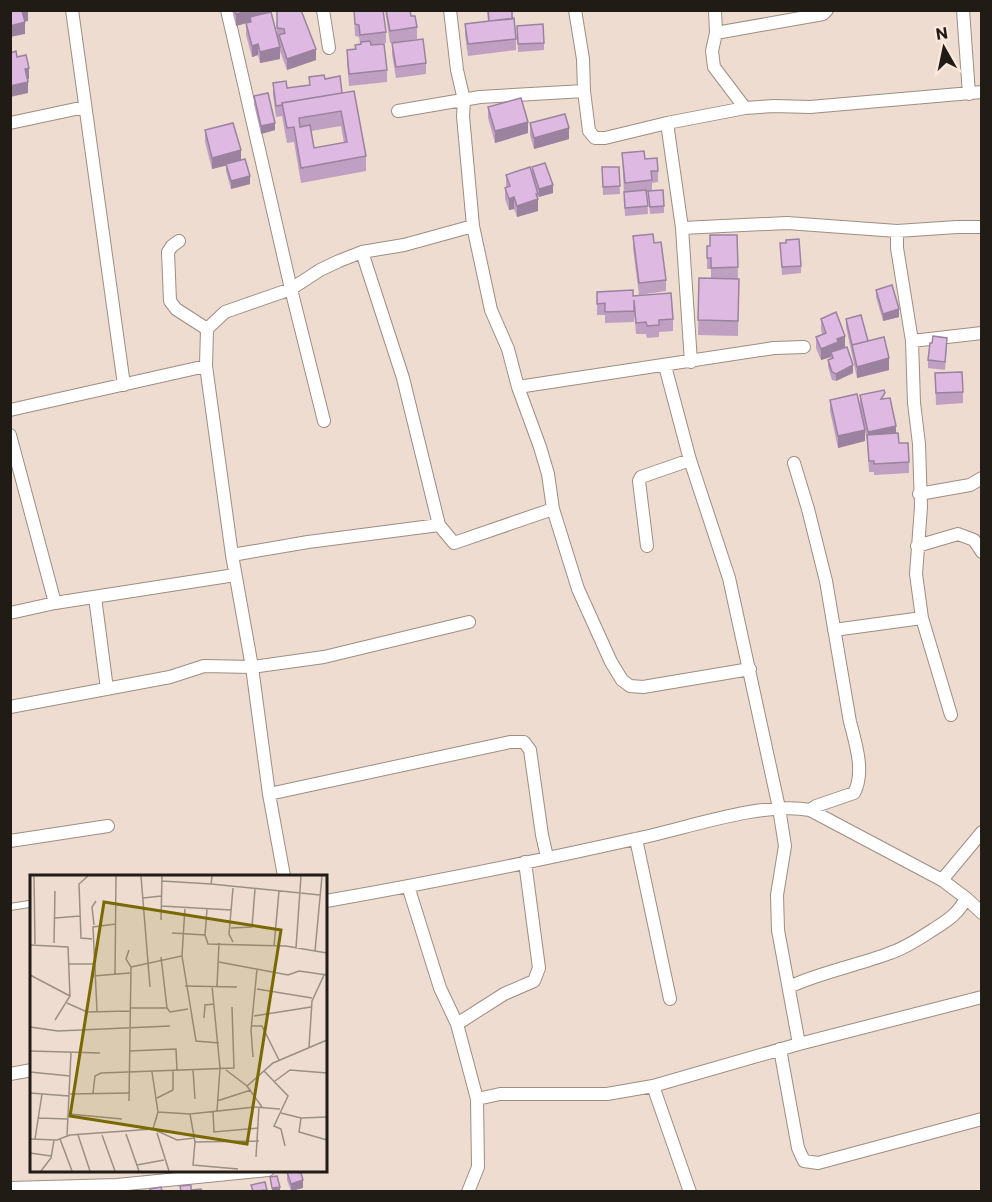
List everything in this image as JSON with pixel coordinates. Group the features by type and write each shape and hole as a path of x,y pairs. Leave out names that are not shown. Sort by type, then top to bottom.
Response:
{"street":[{"path":"72,10 124,385"},
{"path":"227,10 324,421"},
{"path":"323,10 329,48"},
{"path":"450,10 464,100 463,116 473,226 491,310 508,349 518,387 548,474 553,509 578,589 611,662 622,680 630,686 643,687 750,669"},
{"path":"575,10 583,59 584,91 590,131 595,138 620,135 667,123 745,108 810,107 975,93 963,10"},
{"path":"715,10 716,33 712,51 714,67 745,108"},
{"path":"716,33 823,14 827,10"},
{"path":"399,111 480,97 584,91"},
{"path":"10,123 86,107"},
{"path":"667,123 682,228 691,362"},
{"path":"682,228 787,223 897,231 981,227"},
{"path":"284,875 269,794 252,667 232,555 206,366 207,329 225,312 291,289 320,270 362,252 404,245 473,226"},
{"path":"897,231 897,248 912,341 914,403 919,444 921,507 916,574 922,618 951,716"},
{"path":"179,241 168,252 170,301 176,309 207,329"},
{"path":"362,252 403,378 439,525 454,543 553,509"},
{"path":"912,341 981,333"},
{"path":"518,387 774,348 804,347"},
{"path":"10,410 206,366"},
{"path":"665,366 690,460 729,578 779,808 785,846 777,895 778,930 799,1044"},
{"path":"10,435 55,603"},
{"path":"647,546 639,481 641,477 690,460"},
{"path":"794,463 818,544 850,722 856,741 859,784 854,793 810,810"},
{"path":"919,494 970,485 981,478"},
{"path":"232,555 308,542 439,525"},
{"path":"917,546 958,534 974,540 981,552"},
{"path":"10,613 55,603 235,575"},
{"path":"95,597 106,689"},
{"path":"834,630 922,618"},
{"path":"10,707 170,677 204,666 252,667 324,657 470,622"},
{"path":"269,794 510,742 524,742 531,750 547,857"},
{"path":"327,901 636,839 731,816 794,807 810,810 942,880 981,913"},
{"path":"10,841 108,826"},
{"path":"942,880 981,832"},
{"path":"636,839 670,999"},
{"path":"458,1024 504,994 534,981 539,968 525,862"},
{"path":"408,886 440,988 458,1024 477,1100 478,1167 468,1191"},
{"path":"789,987 891,953 914,942 952,917 962,907 966,898"},
{"path":"477,1100 500,1094 607,1094 653,1086 780,1049 981,998"},
{"path":"780,1049 798,1148 804,1161 818,1163 981,1119"},
{"path":"10,1074 30,1070"},
{"path":"653,1086 690,1191"},
{"path":"10,1188 117,1185 248,1172"}],"lane":[{"path":"10,907 29,904"}],"building":[{"path":"10,10 24,10 22,11 25,22 10,26"},
{"path":"235,10 252,10 236,14"},
{"path":"277,10 301,10 316,49 287,59 279,35 285,33 284,29 277,28"},
{"path":"354,10 383,10 386,32 360,35 359,25 355,24"},
{"path":"386,10 410,10 411,16 415,16 417,27 390,31"},
{"path":"488,10 512,10 512,19 489,21"},
{"path":"271,12 280,47 260,52 258,44 252,46 246,23 251,22 250,17"},
{"path":"514,18 516,39 468,44 465,24"},
{"path":"543,24 544,43 518,44 517,26"},
{"path":"423,39 426,63 396,67 392,43"},
{"path":"370,41 371,45 384,44 387,70 349,74 347,50 356,49 355,45 361,42"},
{"path":"16,51 17,57 26,55 29,68 25,69 28,82 10,86 10,53"},
{"path":"324,75 325,79 340,76 342,93 276,106 273,83 286,81 287,88 310,85 309,77"},
{"path":"354,91 366,156 301,168 294,127 287,128 282,103","holes":["341,111 347,142 314,148 310,125 300,127 299,118"]},
{"path":"268,93 275,123 261,126 254,96"},
{"path":"521,98 528,122 495,131 488,107"},
{"path":"565,114 569,128 534,138 530,123"},
{"path":"233,123 241,150 212,158 205,130"},
{"path":"644,151 645,159 657,158 658,171 651,171 652,180 625,183 622,153"},
{"path":"245,159 250,176 231,181 226,164"},
{"path":"545,163 553,185 539,189 532,167"},
{"path":"530,167 538,199 517,206 514,197 509,199 505,188 510,186 506,175"},
{"path":"602,167 619,167 620,186 603,187"},
{"path":"646,190 648,206 625,208 624,192"},
{"path":"663,190 664,206 650,207 648,191"},
{"path":"653,234 654,243 661,242 666,280 639,283 633,236"},
{"path":"710,235 737,235 738,267 711,268 711,258 707,258"},
{"path":"799,239 801,266 782,267 780,243"},
{"path":"699,278 739,279 738,321 698,320"},
{"path":"892,285 899,309 883,314 876,290"},
{"path":"633,290 633,296 671,293 673,319 659,320 659,325 647,326 646,322 636,323 634,300 634,311 605,312 605,303 597,304 597,292"},
{"path":"836,312 845,336 837,339 838,342 821,349 816,337 826,333 821,319"},
{"path":"861,315 868,341 852,345 846,319"},
{"path":"933,336 947,338 945,362 928,360"},
{"path":"884,337 889,358 857,367 852,345"},
{"path":"847,347 853,365 836,374 832,372 828,360 833,358 831,352"},
{"path":"962,372 963,392 936,393 935,373"},
{"path":"884,390 885,393 881,399 890,398 896,426 868,432 860,395"},
{"path":"857,394 865,430 838,436 830,400"},
{"path":"898,433 899,443 908,443 909,462 874,464 874,461 869,461 867,435"},
{"path":"287,1172 301,1172 303,1180 291,1184"},
{"path":"277,1176 280,1187 272,1188 270,1177"},
{"path":"265,1182 267,1190 253,1191 251,1185"},
{"path":"191,1185 191,1190 201,1189 202,1191 181,1191 180,1186"},
{"path":"161,1187 162,1191 150,1191 150,1189"}]}
